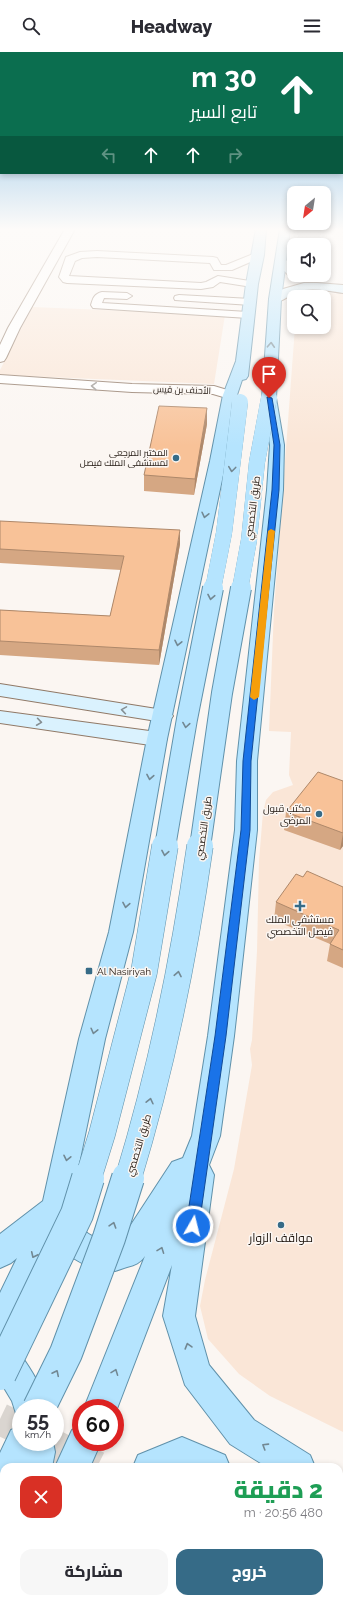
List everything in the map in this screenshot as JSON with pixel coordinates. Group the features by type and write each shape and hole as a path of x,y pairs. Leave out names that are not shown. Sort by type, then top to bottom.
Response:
{"main road":[{"name":"طريق التخصصي","path":"43,1399 66,1353 106,1245 146,1123 172,1004 195,882 222,693 248,540 257,462 269,398 275,301"},
{"path":"0,1328 56,1207 92,1039 121,932 160,728 218,461 235,399 251,302"},
{"path":"269,398 277,445 275,490 247,761 246,830 221,1036 179,1316 196,1374 242,1432 292,1463"},
{"path":"0,1374 77,1214 102,1134 144,972 187,719 224,533 235,399"},
{"path":"56,1207 58,1216 71,1238 90,1252 115,1256 130,1252 206,1136"},
{"path":"104,1399 206,1136"},
{"path":"0,1254 56,1207"},
{"path":"0,1352 28,1399"},
{"path":"13,1463 19,1451"},
{"path":"36,1463 38,1451"},
{"path":"74,1463 80,1451"},
{"path":"160,1463 182,1454 203,1463"}],"street":[{"path":"0,358 14,328 29,301"},
{"path":"97,301 97,306 248,315"},
{"path":"238,301 251,302"},
{"name":"الأحنف بن قيس","path":"0,379 132,388 214,390 235,399"},
{"name":"الأحنف بن قيس","path":"16,392 235,399"},
{"path":"0,690 160,728"},
{"path":"0,716 160,728"}],"shaded area":[{"name":"مستشفى الملك فيصل التخصصي","path":"331,301 343,301 343,1432 270,1396 239,1374 208,1339 200,1306 205,1280 234,1169 252,1065 250,1049 252,1040 257,951 259,861 263,812 266,800 273,792 293,785 289,775 291,732 269,731 274,610 294,334 331,334"},
{"path":"32,307 225,315 214,384 0,375 0,370"}],"building":[{"name":"المختبر المرجعي لمستشفى الملك فيصل","path":"159,406 207,408 195,479 144,475"},
{"path":"0,521 180,530 159,650 0,641 0,610 110,616 124,556 0,549"},
{"path":"318,772 343,781 343,833 286,812"},
{"path":"307,871 343,887 343,950 330,944 339,930 276,902 296,874 303,877"}],"tunnel":[{"path":"0,1419 12,1425"},
{"path":"64,1450 89,1463"}],"slow traffic":[{"path":"254,697 271,531"}],"place":[{"name":"المختبر المرجعي لمستشفى الملك فيصل","path":"176,458"},
{"name":"مكتب قبول المرضى","path":"319,814"},
{"name":"مستشفى الملك فيصل التخصصي","path":"300,906"},
{"name":"Al Nasiriyah","path":"89,971"},
{"name":"مواقف الزوار","path":"281,1225"}],"route":[{"path":"193,1226 221,1036 246,830 247,761 275,490 277,445 269,398"}]}
